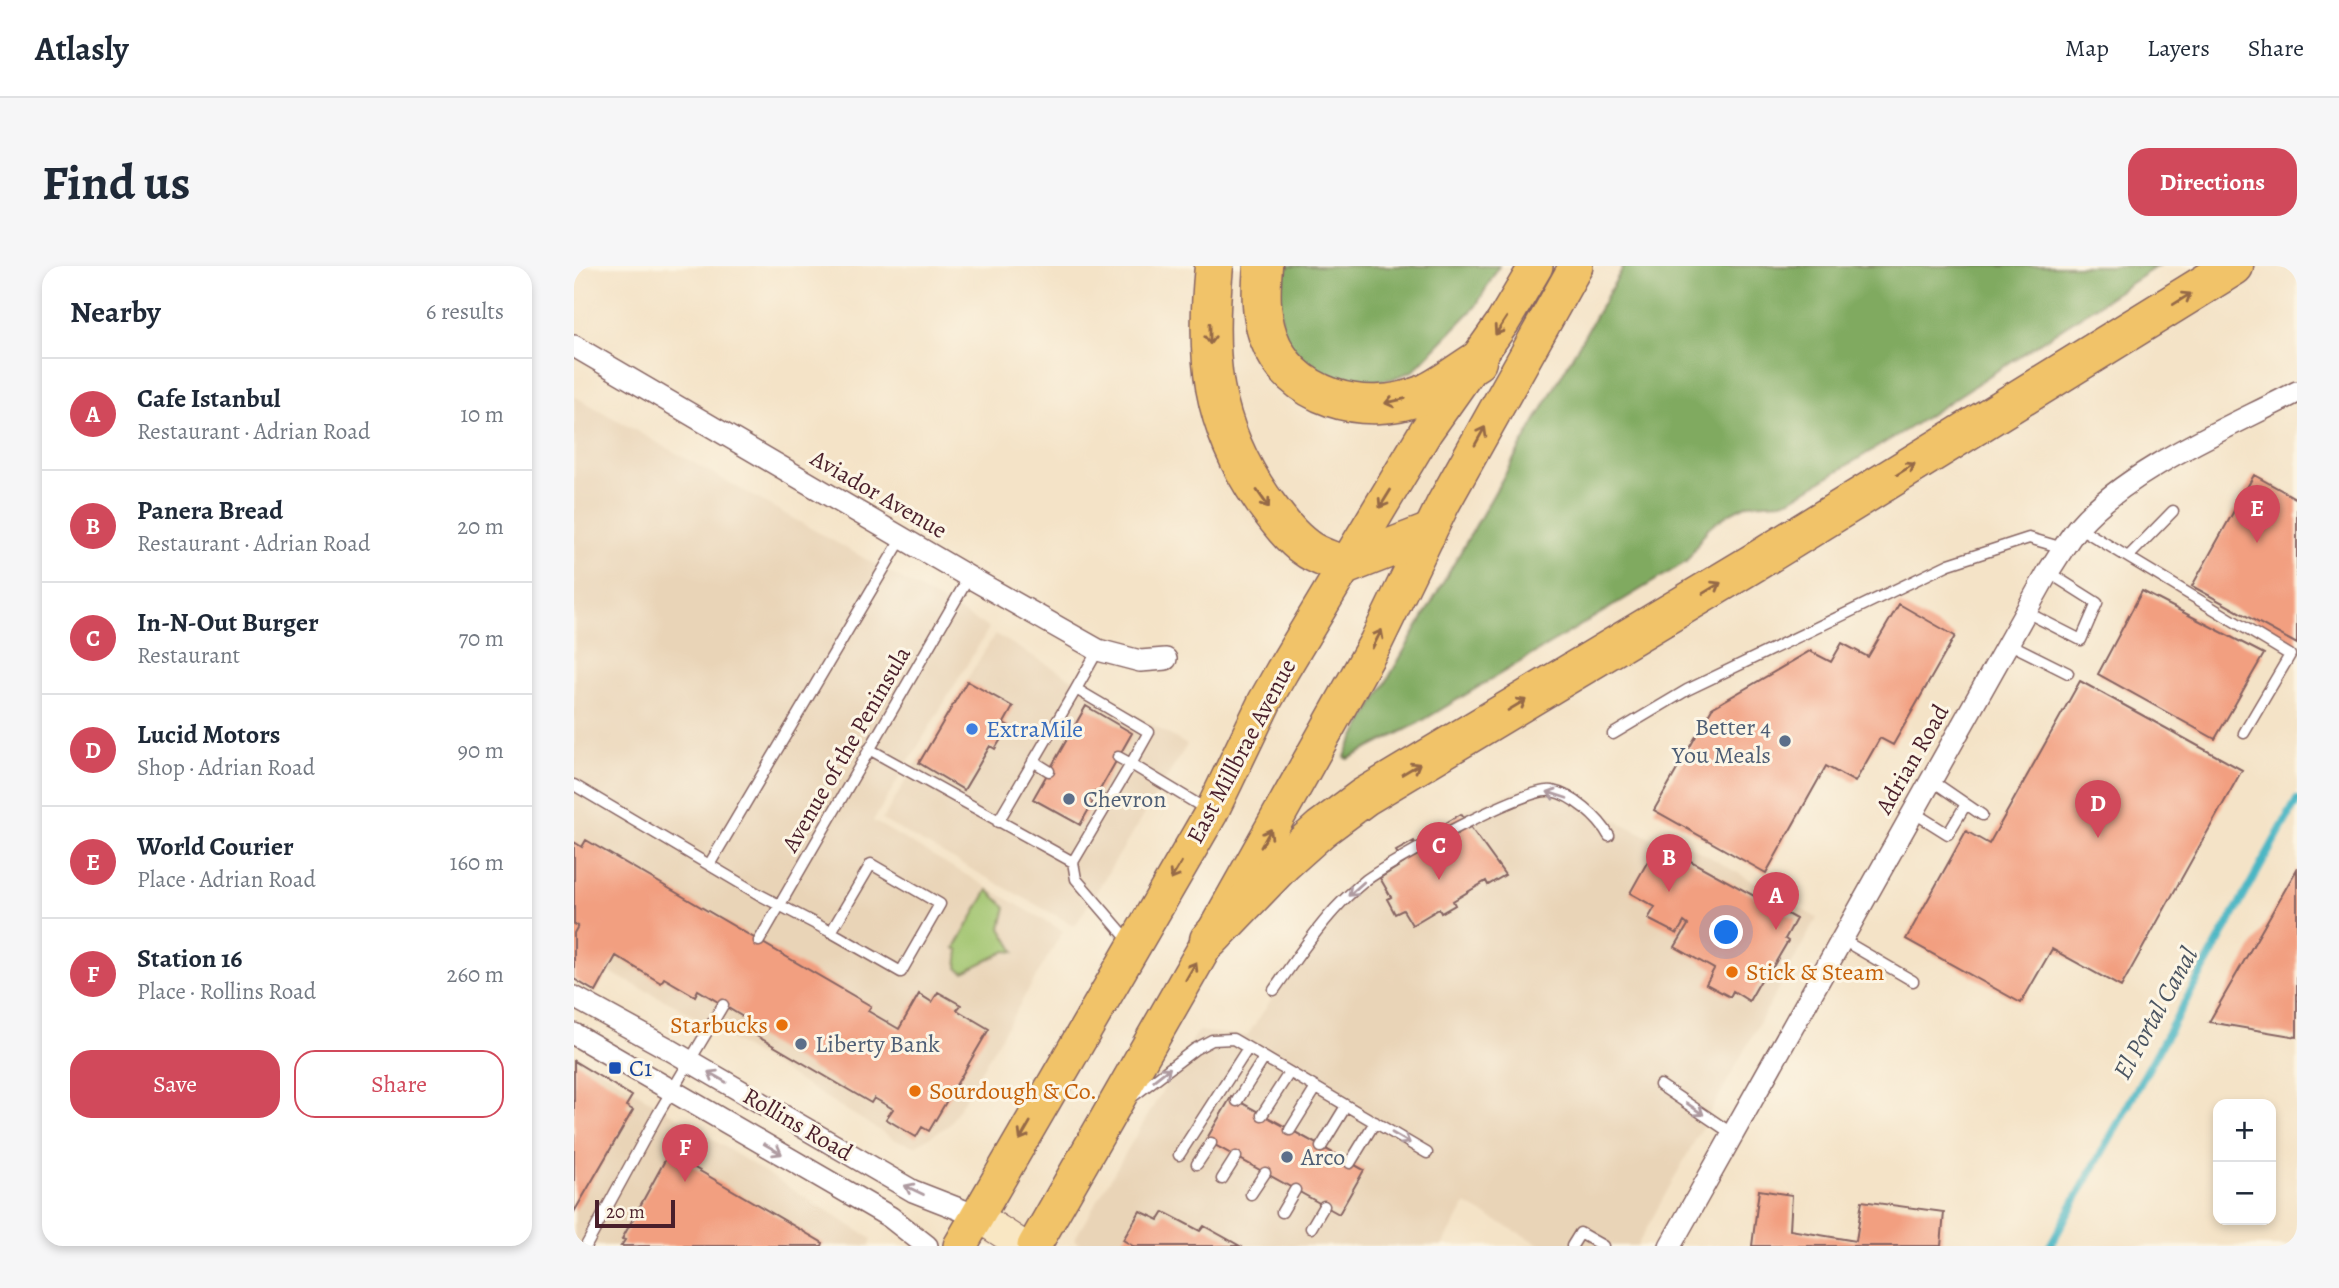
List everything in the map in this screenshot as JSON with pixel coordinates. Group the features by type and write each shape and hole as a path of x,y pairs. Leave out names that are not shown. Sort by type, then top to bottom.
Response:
{"highway":[{"path":"1214,266 1209,356 1217,398 1229,440 1248,479 1274,516 1306,548 1344,566 1426,534"},
{"path":"1263,266 1261,300 1268,336 1284,365 1313,389 1345,403 1386,404 1422,394 1477,361"},
{"path":"1209,940 1283,863 1321,829 1364,797 1760,559 2234,266"}],"main road":[{"path":"1034,1246 1376,642 1426,534 1576,266"},
{"name":"East Millbrae Avenue","path":"960,1246 1211,813 1265,701 1344,566 1426,431 1477,361 1530,278"},
{"name":"Rollins Road","path":"977,1216 1023,1246"}],"street":[{"name":"Aviador Avenue","path":"574,346 1098,650 1140,661 1166,659"},
{"name":"Adrian Road","path":"1670,1246 2048,572 2078,527 2116,492 2158,464 2297,392"},
{"name":"Rollins Road","path":"574,997 913,1191 977,1216"},
{"name":"Rollins Road","path":"574,1034 890,1217 927,1246"}],"lane":[{"path":"2129,556 2173,511"},
{"path":"2078,527 2290,655 2244,733"},
{"path":"709,865 902,538"},
{"path":"1613,734 1687,690 1949,564 2029,538 2063,548"},
{"path":"2026,612 2081,640 2097,603 2048,572"},
{"name":"Avenue of the Peninsula","path":"759,941 969,577"},
{"path":"2008,643 2068,673"},
{"path":"998,822 1098,650"},
{"path":"1076,690 1149,732 1073,862 1076,879 1133,945"},
{"path":"1057,722 1072,731"},
{"path":"869,749 1073,862"},
{"path":"1118,757 1211,813"},
{"path":"1033,761 1049,771"},
{"path":"1931,780 1982,815"},
{"path":"574,785 709,865 901,972 940,904 871,864 831,932"},
{"path":"1274,990 1335,909 1366,881 1467,822 1532,793 1551,791 1592,814 1609,836"},
{"path":"1095,797 1108,804"},
{"path":"1913,812 1948,834 1966,804"},
{"path":"1840,939 1913,981"},
{"path":"586,1246 672,1090 723,1005"},
{"path":"1108,1116 1195,1049 1212,1040 1233,1039 1427,1153"},
{"path":"1179,1155 1248,1048"},
{"path":"1237,1101 1264,1058"},
{"path":"1262,1115 1289,1073"},
{"path":"1660,1085 1731,1133"},
{"path":"1290,1130 1316,1088"},
{"path":"1321,1147 1346,1106"},
{"path":"1350,1163 1375,1122"},
{"path":"1197,1164 1211,1143"},
{"path":"1222,1179 1236,1157"},
{"path":"1251,1195 1265,1172"},
{"path":"1282,1212 1295,1190"},
{"path":"1311,1228 1325,1206"},
{"path":"1572,1246 1580,1233 1603,1246"}],"shaded area":[{"path":"574,396 989,628 873,821 1063,931 949,1125 915,1146 895,1140 678,1007 574,954"},
{"path":"995,634 1187,745 1075,926 882,820"},
{"path":"1540,782 1653,839 1666,832 1817,918 1637,1246 1543,1246 1466,1204 1442,1246 1083,1246 1074,1240 1198,1031 1247,1036 1331,910 1396,852 1466,810"},
{"path":"574,1053 872,1239 869,1246 574,1246"}],"green space":[{"path":"1276,266 1499,266 1476,306 1413,371 1392,379 1345,384 1321,377 1283,338"},
{"path":"1624,266 2157,266 1914,425 1791,499 1748,504 1730,513 1708,528 1686,562 1415,725 1348,759 1345,757 1348,749"},
{"path":"988,890 1006,907 1001,928 1015,952 1006,951 964,972 957,968 959,950 955,948"}],"building":[{"path":"2254,475 2297,499 2297,644 2192,586"},
{"path":"2142,591 2264,654 2215,739 2098,674"},
{"name":"Better 4 You Meals","path":"1899,604 1955,636 1893,745 1880,738 1855,782 1826,766 1766,873 1654,810 1712,708 1810,651 1831,662 1842,643 1868,657"},
{"path":"967,681 1013,707 1004,723 1009,726 995,749 990,746 964,790 919,763"},
{"path":"2080,681 2242,770 2121,987 2052,949 2021,1003 1906,939 1966,831 1989,844"},
{"path":"1086,706 1132,733 1080,825 1033,799"},
{"path":"1461,814 1505,875 1488,885 1486,881 1453,901 1455,905 1441,913 1439,909 1412,925 1403,910 1395,914 1387,899 1391,897 1380,878 1404,863 1396,851 1414,841 1425,859 1439,851 1438,848 1453,839 1444,824"},
{"path":"586,840 871,1006 868,1011 899,1029 919,994 932,1002 938,992 961,1005 957,1010 989,1029 929,1131 922,1127 916,1137 886,1119 893,1109 874,1098 871,1103 743,1028 748,1020 698,990 695,996 664,978 661,983 616,956 596,992 574,979 574,933 578,926 574,924 574,842 582,847"},
{"path":"1658,843 1796,919 1785,939 1788,941 1749,1001 1733,991 1730,997 1706,984 1714,969 1675,947 1688,925 1684,922 1677,934 1648,919 1655,907 1630,893"},
{"path":"2297,869 2297,1037 2209,1022"},
{"path":"574,1061 632,1096 626,1106 633,1110 574,1212"},
{"path":"1231,1097 1364,1170 1339,1214 1206,1140"},
{"path":"669,1153 823,1243 822,1246 621,1246 625,1240 622,1239"},
{"path":"1759,1190 1792,1195 1790,1230 1856,1241 1862,1201 1944,1212 1941,1246 1752,1246"},
{"path":"1140,1211 1159,1220 1164,1212 1200,1231 1204,1226 1240,1246 1133,1246 1123,1240"}],"waterway":[{"name":"El Portal Canal","path":"2050,1246 2297,800"}],"place":[{"name":"World Courier","path":"2257,543"},
{"name":"ExtraMile","path":"972,729"},
{"name":"Better 4 You Meals","path":"1785,741"},
{"name":"Chevron","path":"1069,799"},
{"name":"Lucid Motors","path":"2098,838"},
{"name":"In-N-Out Burger","path":"1439,880"},
{"name":"Panera Bread","path":"1669,892"},
{"name":"Cafe Istanbul","path":"1776,930"},
{"name":"Stick & Steam","path":"1732,972"},
{"name":"Starbucks","path":"782,1025"},
{"name":"Liberty Bank","path":"801,1044"},
{"name":"C1","path":"615,1068"},
{"name":"Sourdough & Co.","path":"915,1091"},
{"name":"Arco","path":"1287,1157"},
{"name":"Station 16","path":"685,1182"}]}
